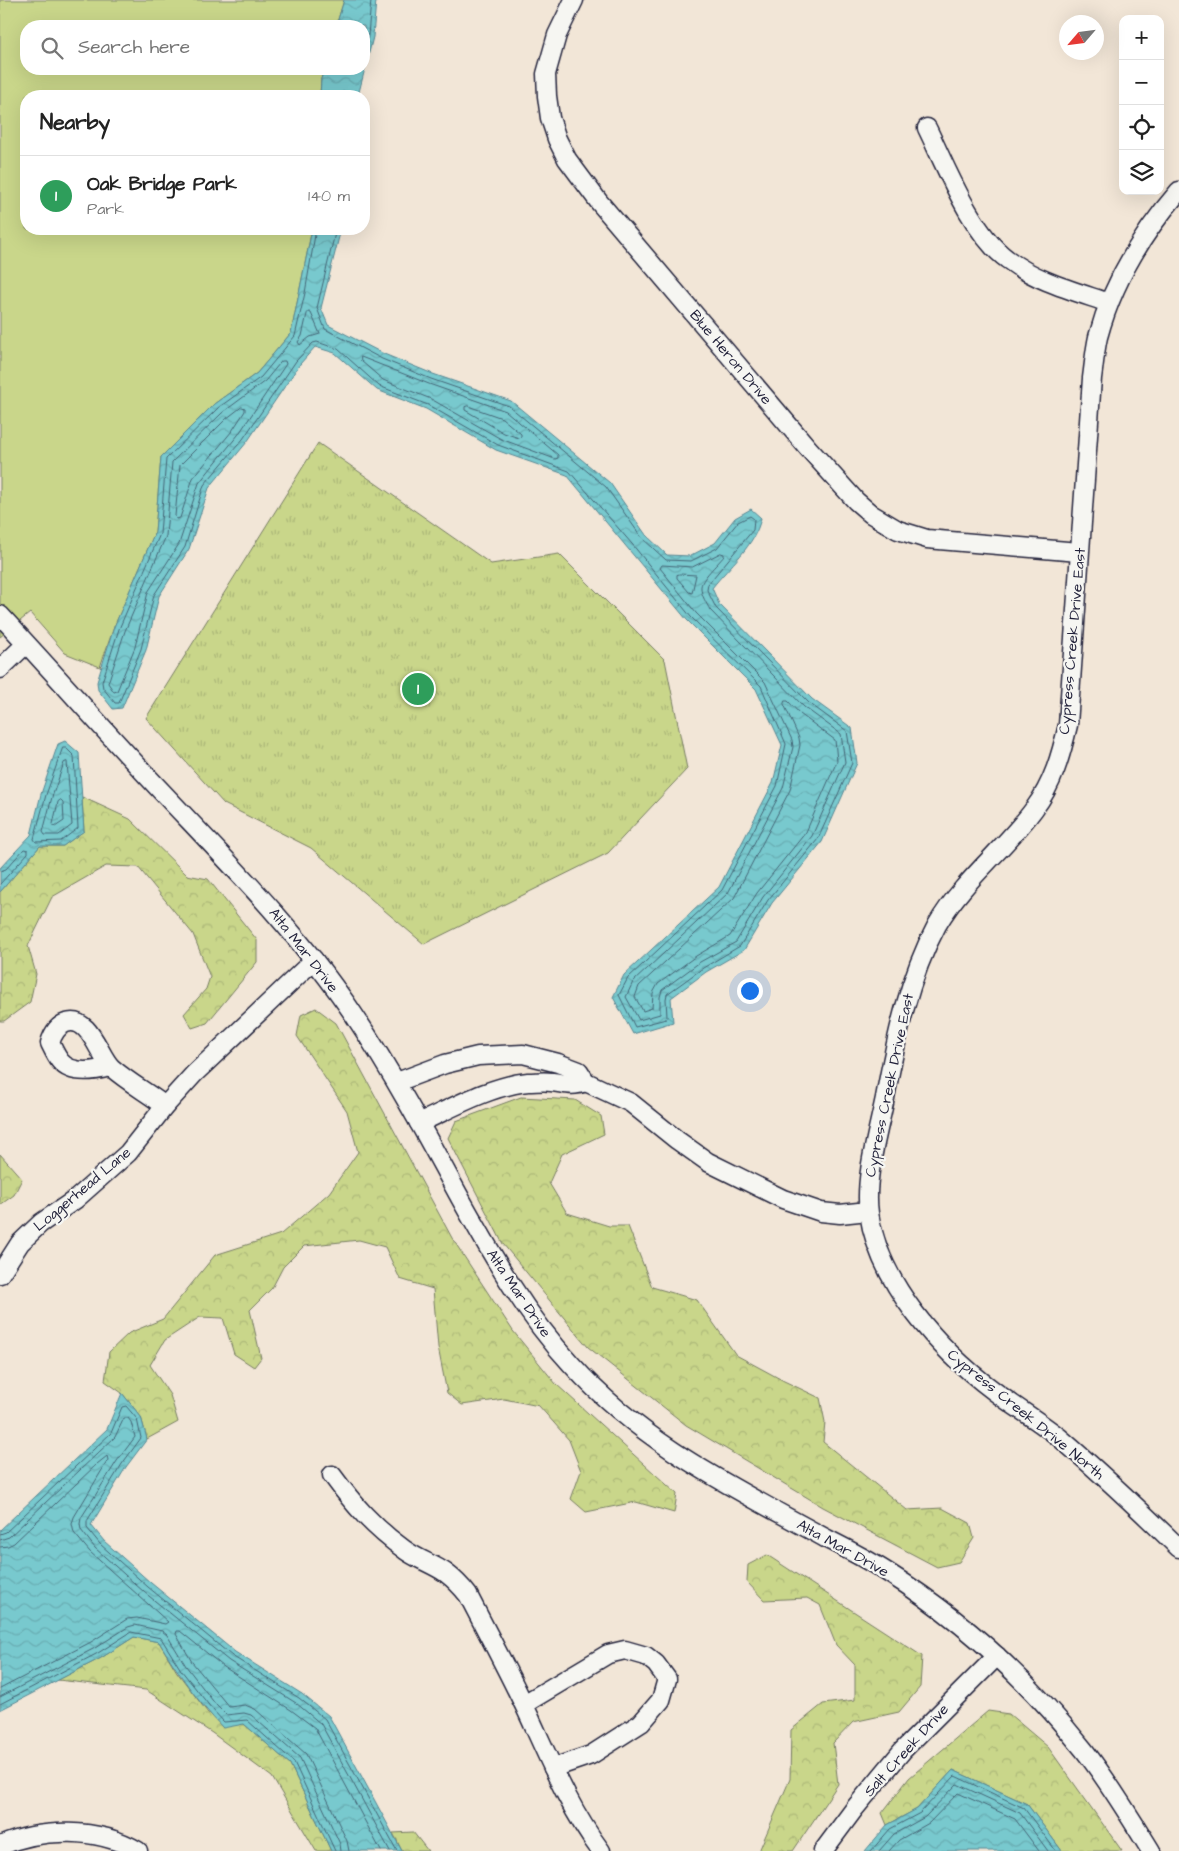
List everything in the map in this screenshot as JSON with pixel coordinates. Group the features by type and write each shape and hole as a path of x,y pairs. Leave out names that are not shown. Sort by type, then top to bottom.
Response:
{"street":[{"name":"Blue Heron Drive","path":"574,0 556,35 546,74 546,96 550,118 557,139 567,159 599,202 808,448 856,501 871,514 898,530 927,539 1079,552"},
{"path":"927,128 973,220 991,244 1006,258 1032,275 1109,303"},
{"name":"Cypress Creek Drive East","path":"868,1212 868,1186 896,1038 913,980 926,946 944,913 967,883 1035,808 1050,782 1061,754 1068,725 1092,378 1098,338 1109,303 1134,252 1156,218 1179,191"},
{"name":"Alta Mar Drive","path":"0,615 114,742 273,910 314,960 352,1013 397,1082 501,1272 534,1320 571,1365 612,1406 646,1434 695,1466 886,1571 947,1613 997,1656 1040,1699 1085,1750 1115,1792 1151,1851"},
{"path":"0,669 26,644"},
{"name":"Loggerhead Lane","path":"0,1274 20,1243 41,1223 76,1198 128,1153 165,1106 194,1074 314,960"},
{"path":"397,1082 445,1064 478,1056 523,1054 558,1063 578,1071 586,1082 632,1102 677,1140 708,1162 782,1199 821,1212 840,1214 868,1212"},
{"path":"110,1067 165,1106"},
{"path":"419,1123 499,1088 527,1082 550,1081 573,1086 586,1082"},
{"name":"Cypress Creek Drive North","path":"868,1212 874,1240 887,1268 909,1305 936,1339 963,1366 992,1390 1057,1436 1099,1472 1179,1548"},
{"path":"332,1475 357,1508 380,1532 407,1552 445,1572 458,1582 468,1595 524,1704 569,1802 588,1834 601,1851"},
{"path":"524,1704 608,1654 625,1650 646,1656 656,1664 667,1678 661,1700 641,1723 591,1756 553,1768"},
{"name":"Salt Creek Drive","path":"823,1851 855,1808 903,1750 997,1656"},
{"path":"0,1846 30,1837 63,1833 105,1838 138,1851"}],"green space":[{"path":"0,0 344,0 338,20 20,20 20,75 322,75 320,90 20,90 20,235 311,235 291,333 257,373 214,404 161,457 155,532 114,627 100,667 65,653 30,613 0,637"},
{"path":"318,443 491,564 559,554 665,660 687,769 608,853 424,944 311,848 224,804 146,718"},
{"path":"82,797 130,819 187,875 208,879 257,940 257,962 207,1023 192,1028 184,1014 206,989 210,977 193,934 138,867 106,866 52,897 28,946 36,974 30,1002 4,1021 0,1021 0,892 40,846 63,846 84,831"},
{"path":"316,1008 336,1023 452,1238 513,1331 556,1384 677,1494 674,1513 636,1502 586,1512 571,1499 581,1471 569,1440 539,1406 504,1399 462,1405 447,1393 438,1347 433,1289 400,1279 385,1247 359,1240 304,1246 283,1267 272,1288 250,1310 261,1358 254,1367 234,1354 223,1318 200,1317 165,1340 150,1365 170,1395 178,1422 147,1439 141,1417 122,1393 105,1381 109,1352 129,1333 163,1319 215,1255 281,1234 329,1193 358,1152 347,1111 297,1036 301,1015"},
{"path":"521,1097 575,1100 601,1116 604,1134 562,1154 549,1183 567,1213 609,1226 628,1226 652,1287 697,1300 736,1355 820,1398 825,1422 823,1442 907,1510 942,1508 970,1523 974,1538 959,1562 937,1567 823,1507 686,1425 588,1347 503,1244 448,1138 456,1121"},
{"path":"0,1154 22,1179 14,1195 0,1205"},
{"path":"767,1555 922,1656 920,1687 899,1712 853,1722 833,1743 838,1784 793,1851 759,1851 790,1779 791,1730 823,1704 855,1700 855,1665 836,1645 820,1605 807,1598 764,1600 747,1582 748,1565"},
{"path":"134,1637 159,1642 177,1672 208,1713 244,1724 290,1764 331,1851 316,1851 272,1777 212,1733 146,1690 58,1680 101,1658"},
{"path":"988,1711 1009,1714 1048,1747 1122,1851 1062,1851 1027,1804 953,1770 917,1809 887,1825 882,1813 909,1778"},
{"path":"413,1832 428,1851 402,1851 393,1833"}],"water":[{"path":"344,0 376,0 373,37 370,49 370,20 338,20"},
{"path":"322,75 363,75 360,90 320,90"},
{"path":"311,235 339,235 321,308 328,325 384,354 433,374 511,401 610,483 646,535 667,555 690,556 715,543 735,518 751,509 761,518 758,528 747,547 712,588 719,604 812,699 852,728 857,763 822,842 772,903 744,950 706,972 671,998 673,1022 633,1034 613,997 624,975 719,887 773,783 782,745 756,689 687,620 567,475 496,450 426,409 377,390 335,353 315,347 300,364 247,442 209,488 189,549 159,596 146,650 122,708 113,709 98,690 97,682 114,627 155,532 161,457 214,404 257,373 291,333"},
{"path":"65,741 79,753 84,831 63,846 40,846 0,892 0,868 31,835 41,794 58,744"},
{"path":"122,1393 141,1417 147,1439 126,1467 91,1525 104,1541 151,1583 235,1652 302,1694 329,1716 402,1851 331,1851 290,1764 244,1724 223,1728 189,1687 159,1642 134,1637 101,1658 0,1710 0,1530 107,1429"},
{"path":"953,1770 1027,1804 1062,1851 865,1851 887,1825 917,1809"}],"place":[{"name":"Oak Bridge Park","path":"418,689"}]}
